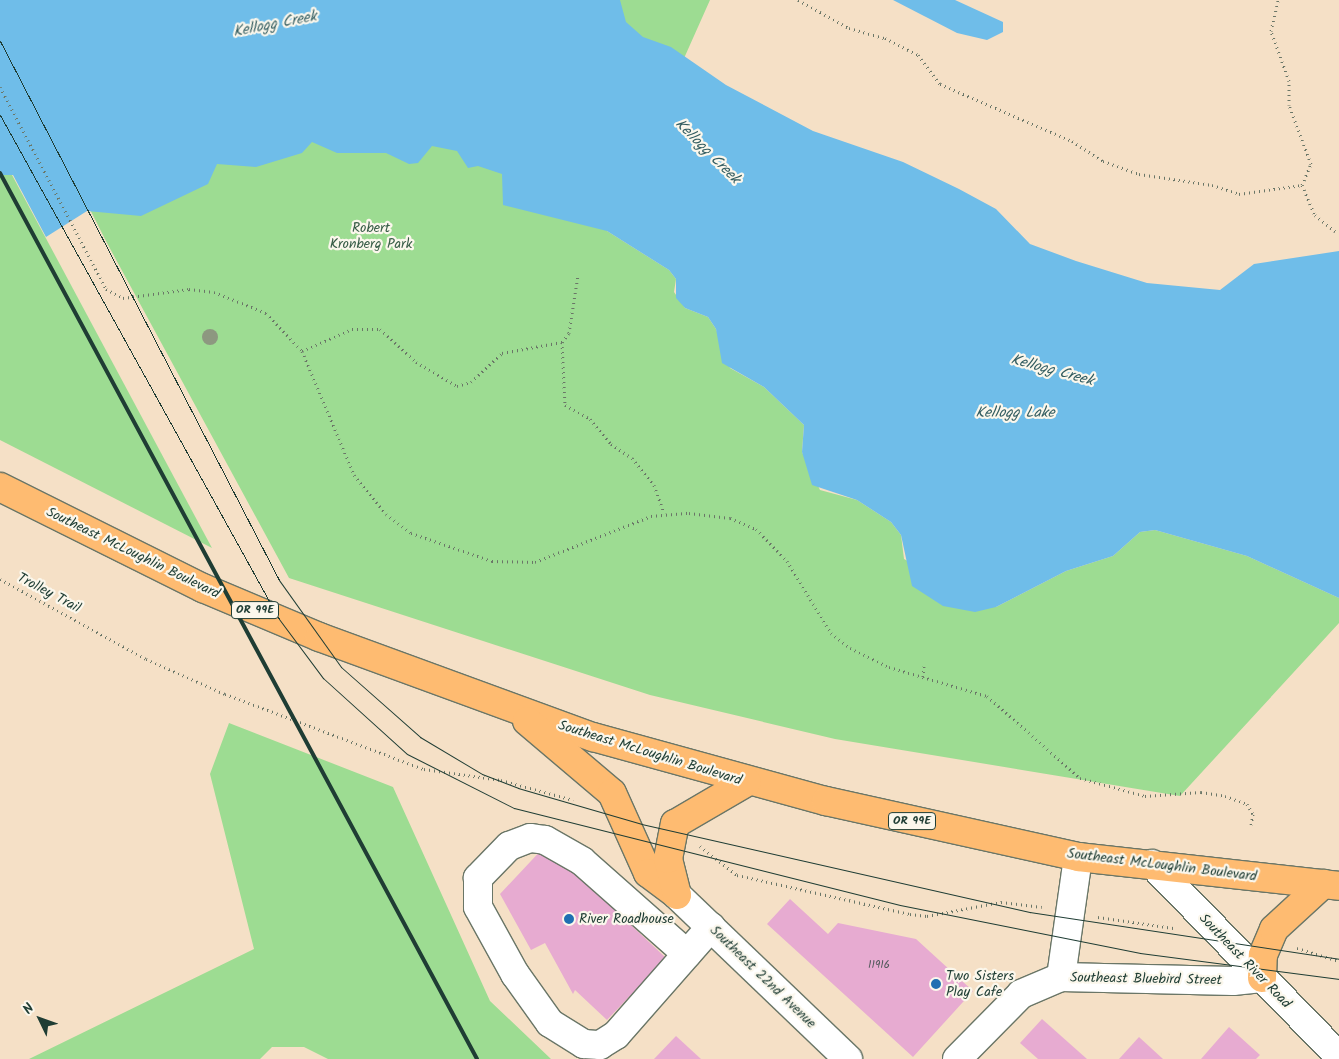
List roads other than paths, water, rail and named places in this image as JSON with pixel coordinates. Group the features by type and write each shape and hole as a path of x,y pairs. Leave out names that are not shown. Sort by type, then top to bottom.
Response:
{"main road":[{"name":"Southeast McLoughlin Boulevard","path":"0,487 203,588 518,713 747,782 1078,857 1331,885"},
{"path":"518,713 612,793 648,873 677,895"},
{"path":"677,895 668,853 675,824 747,782"},
{"path":"1262,978 1263,955 1274,929 1331,885"}],"street":[{"path":"687,954 582,861 545,840 530,838 509,846 478,878 478,907 492,936 537,1006 572,1040 594,1046 610,1038 687,954 711,927"},
{"name":"Southeast Bluebird Street","path":"1061,977 1078,857"},
{"name":"Southeast River Road","path":"1152,864 1339,1056"},
{"name":"Southeast 22nd Avenue","path":"677,895 848,1059"},
{"name":"Southeast Bluebird Street","path":"967,1055 1021,994 1061,977 1233,981 1262,978"}],"water":[{"name":"Kellogg Lake","path":"0,0 620,0 626,22 643,37 671,47 726,85 813,131 903,162 959,189 996,209 1030,244 1076,261 1147,283 1220,290 1254,264 1339,251 1339,598 1247,556 1155,530 1140,532 1113,556 1066,571 996,607 975,612 943,606 912,586 901,535 891,522 857,500 812,485 802,452 804,425 764,387 722,363 716,329 708,317 685,308 676,298 676,279 669,270 607,231 503,205 502,174 478,166 468,168 457,151 432,146 418,163 409,164 386,153 337,153 312,142 302,153 256,167 217,164 208,184 141,216 87,211 46,237 13,175 0,175"},
{"path":"893,0 955,0 1003,22 1003,32 987,40 957,33"}],"tram line":[{"path":"0,41 279,580 341,667 420,737 482,774 518,788 642,824 1030,912 1339,959"},
{"path":"0,115 279,619 323,678 407,754 514,808 900,905 1140,953 1339,979"}],"railway":[{"path":"0,173 477,1059"}],"place":[{"name":"River Roadhouse","path":"569,919"},
{"name":"Two Sisters Play Cafe","path":"936,984"}],"water label":[{"name":"Kellogg Creek","path":"275,25"},
{"name":"Kellogg Creek","path":"707,152"},
{"name":"Kellogg Creek","path":"1052,371"}],"park label":[{"name":"Robert Kronberg Park","path":"371,236"}]}
